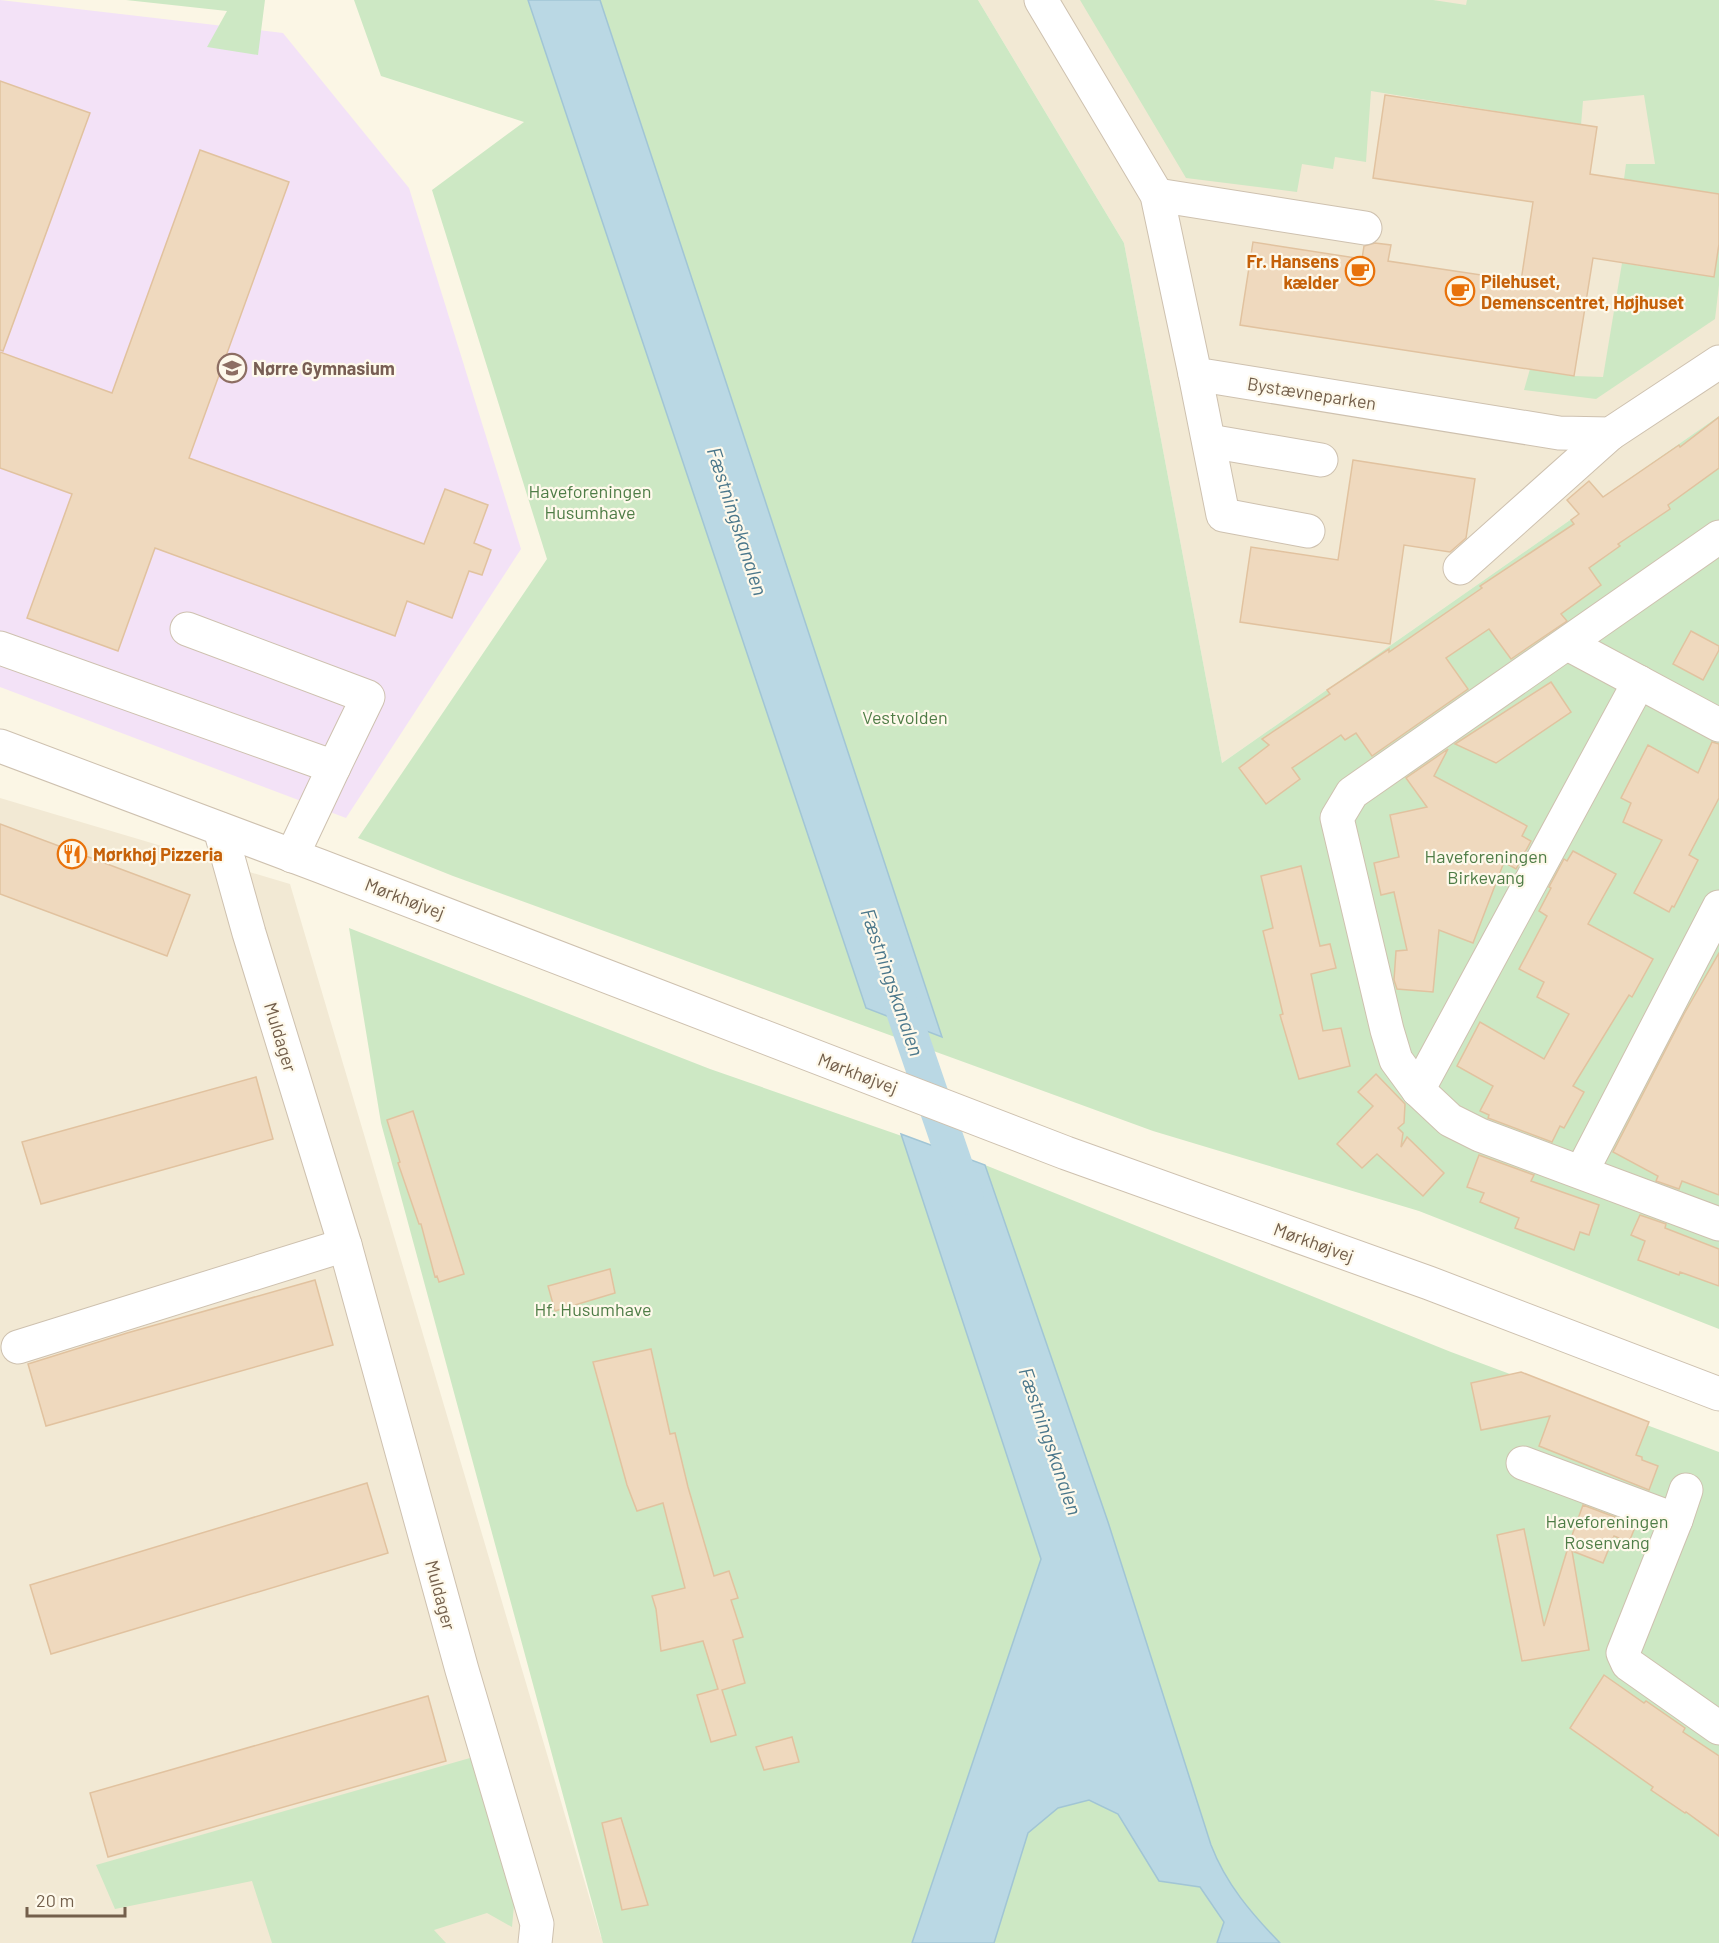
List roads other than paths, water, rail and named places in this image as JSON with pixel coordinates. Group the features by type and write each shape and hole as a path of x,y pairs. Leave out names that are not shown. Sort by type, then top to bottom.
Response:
{"street":[{"path":"1041,0 1157,195 1223,515 1308,531"},
{"path":"1157,195 1365,228"},
{"path":"1460,568 1610,434 1719,362"},
{"name":"Bystævneparken","path":"1195,374 1559,433 1610,434"},
{"path":"1209,441 1321,460"},
{"path":"1719,537 1352,793 1337,818 1386,1030 1396,1060 1418,1090 1450,1120 1480,1135 1719,1224"},
{"path":"187,629 368,697 292,856"},
{"path":"1568,644 1719,725"},
{"path":"0,648 334,767"},
{"path":"1418,1090 1639,682"},
{"name":"Mørkhøjvej","path":"0,746 1027,1138 1429,1283 1719,1394"},
{"name":"Muldager","path":"220,829 345,1245 462,1670 537,1924 535,1943"},
{"path":"1582,1172 1719,907"},
{"path":"18,1347 345,1245"},
{"path":"1523,1463 1681,1505 1623,1653 1628,1664 1719,1728"}],"water":[{"path":"528,0 600,0 942,1037 866,1008"},
{"path":"901,1134 985,1165 1108,1522 1211,1845 1224,1873 1240,1897 1280,1943 1217,1943 1224,1922 1200,1887 1159,1881 1118,1814 1089,1800 1058,1808 1028,1833 994,1943 912,1943 1041,1559"}],"waterway":[{"name":"Fæstningskanalen","path":"892,979 967,1198"}],"place":[{"name":"Fr. Hansens kælder","path":"1360,271"},
{"name":"Pilehuset, Demenscentret, Højhuset","path":"1460,291"},
{"name":"Nørre Gymnasium","path":"232,368"},
{"name":"Mørkhøj Pizzeria","path":"72,854"}],"park label":[{"name":"Haveforeningen Husumhave","path":"590,501"},
{"name":"Vestvolden","path":"905,717"},
{"name":"Haveforeningen Birkevang","path":"1486,866"},
{"name":"Hf. Husumhave","path":"593,1309"},
{"name":"Haveforeningen Rosenvang","path":"1607,1531"}]}
